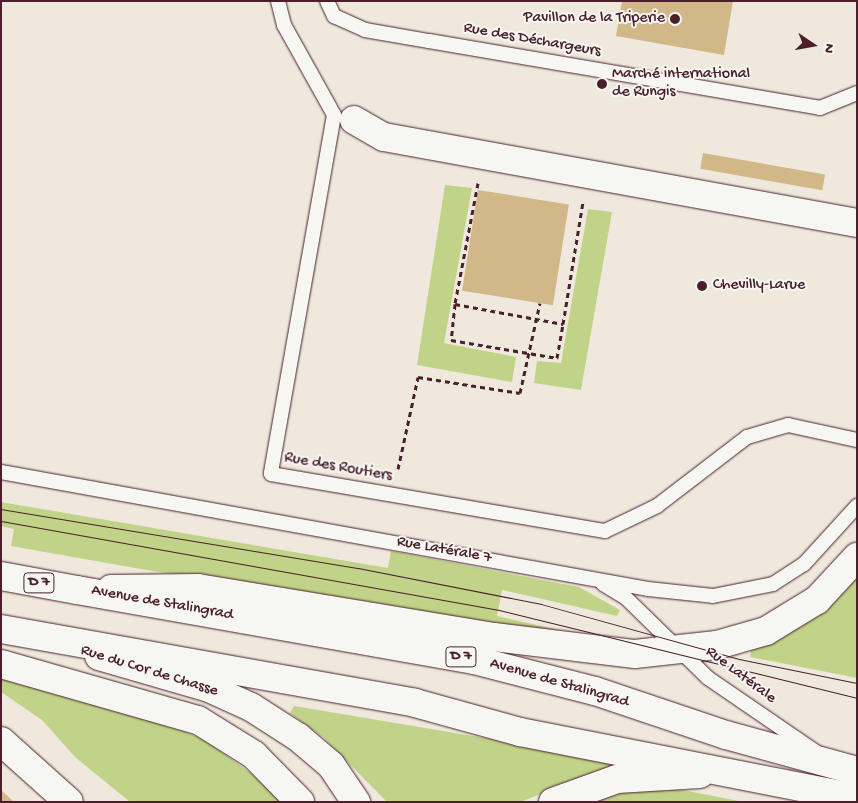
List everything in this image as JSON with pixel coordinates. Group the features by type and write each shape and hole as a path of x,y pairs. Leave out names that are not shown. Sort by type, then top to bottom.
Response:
{"main road":[{"path":"354,120 384,137 857,223"},
{"path":"77,590 198,588 596,652 680,650 740,641 786,620 823,594 857,558"},
{"name":"D 7","path":"1,576 77,590"},
{"name":"Avenue de Stalingrad","path":"77,590 474,660 595,691 845,769"},
{"path":"12,632 415,704 520,732 713,767 727,775"},
{"name":"Rue du Cor de Chasse","path":"12,632 210,688 251,707 298,737 330,765 356,802"},
{"path":"1,664 198,720 254,755 300,802"},
{"path":"1,741 69,802"},
{"path":"553,802 617,779 684,773 727,775 857,798"}],"lane":[{"name":"Rue des Routiers","path":"278,1 284,25 334,115 271,474 605,531 657,506 747,437 788,425 857,440"},
{"name":"Rue des Déchargeurs","path":"326,1 334,16 365,30 449,45 820,108 857,93"},
{"name":"Rue Latérale 7","path":"1,472 685,594 743,593 773,584 804,564 857,506"},
{"name":"Rue Latérale","path":"581,575 619,593 708,678 845,769"}],"path":[{"path":"478,183 451,340 557,358 583,202"},
{"path":"398,469 418,377 520,393 540,303"},
{"path":"456,304 563,324"}],"green space":[{"path":"445,185 472,188 444,343 516,357 512,382 417,365"},
{"path":"588,209 612,212 581,390 534,383 537,361 561,363"},
{"path":"1,502 388,568 391,551 579,587 620,610 617,616 502,590 497,616 581,635 580,641 135,568 11,546 14,529 1,526"},
{"path":"857,573 857,678 750,657 752,644"},
{"path":"1,675 101,698 205,740 274,790 281,802 130,802 75,757 42,720 1,692"},
{"path":"294,706 627,762 626,768 585,777 520,802 387,802 324,738 290,713"},
{"path":"662,786 744,802 579,802 603,792"}],"building":[{"name":"Pavillon de la Triperie","path":"622,1 733,1 724,55 616,36"},
{"path":"703,153 825,175 822,190 700,169"},
{"path":"478,190 569,204 553,305 462,291"},
{"path":"1,790 14,802 1,802"}],"tram line":[{"path":"1,509 358,568 541,604 739,659 857,683"},
{"path":"1,521 499,610 857,698"}],"place":[{"name":"Pavillon de la Triperie","path":"675,19"},
{"name":"Marché international de Rungis","path":"602,84"},
{"name":"Chevilly-Larue","path":"702,286"}]}
